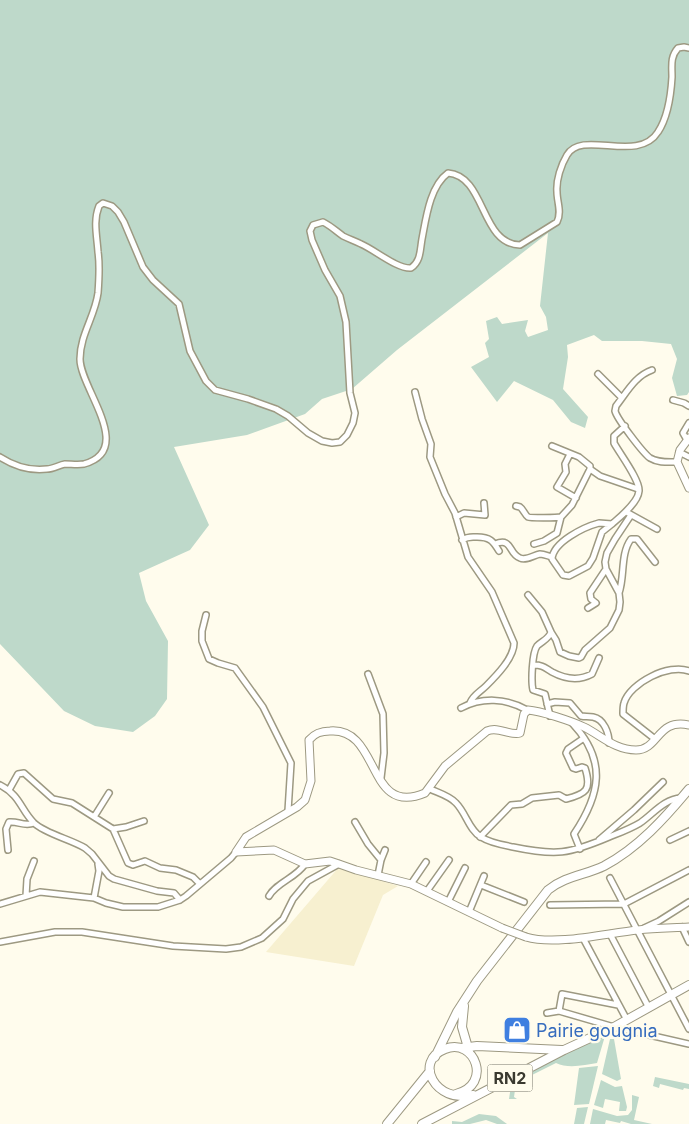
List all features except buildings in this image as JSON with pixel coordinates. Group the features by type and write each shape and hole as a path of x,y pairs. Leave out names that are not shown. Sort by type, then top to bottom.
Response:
{"main road":[{"path":"388,1124 430,1071 435,1057 466,997 487,967 548,890 562,881 602,867 622,855 657,826 689,789"},
{"name":"RN2","path":"456,1105 564,1050 614,1027 689,985"},
{"path":"430,1071 438,1088 450,1094 464,1092 475,1082 477,1067 465,1049 463,1034 462,1014 466,997"},
{"path":"463,1034 467,1040 476,1046"},
{"name":"RN2","path":"465,1049 476,1046 564,1050"},
{"path":"435,1057 446,1049 465,1049"},
{"name":"RN2","path":"456,1105 467,1096 475,1082"},
{"name":"RN2","path":"456,1094 467,1096 485,1091"},
{"path":"422,1124 456,1105"}],"street":[{"path":"0,457 22,467 46,469 62,465 86,464 102,454 106,433 103,419 84,378 80,357 88,323 97,304 99,281 95,221 98,206 102,203 112,206 118,212 143,267 153,280 179,304 190,351 206,381 215,390 248,398 276,409 288,416 308,433 332,444 344,439 347,435 353,423 355,413 351,398 346,322 341,299 325,270 312,240 310,231 313,225 323,222 343,236 398,265 411,268 419,259 426,221 436,187 443,176 448,173 454,173 472,188 487,219 503,240 520,245 558,222 560,215 557,186 562,166 570,151 581,145 620,148 638,145 646,143 658,133 668,103 673,56 678,48 684,46 689,48"},
{"path":"652,370 639,377 616,406 615,411 650,458 660,462 677,462"},
{"path":"598,374 622,398"},
{"path":"415,392 431,444 430,457 456,517 462,540 472,565 496,600 514,645 512,652 499,672 484,688 474,695 470,703"},
{"path":"673,400 684,402 689,406"},
{"path":"689,423 683,433 688,439 680,452 677,462 689,488"},
{"path":"612,524 598,523 592,525 572,534 563,541 552,556 553,562 563,575 569,576 585,568 592,558 602,532 612,524 625,512 637,496 636,482 614,443 614,436 625,426"},
{"path":"552,446 588,464 590,469 608,479 638,489"},
{"path":"680,452 689,457"},
{"path":"570,454 565,464 566,471 557,487 576,498"},
{"path":"534,544 544,541 557,533 561,517 576,498 590,469"},
{"path":"456,517 464,513 473,512 485,515 484,503"},
{"path":"516,506 520,506 527,516 531,518 561,517"},
{"path":"625,512 657,529"},
{"path":"588,608 596,603 591,599 590,594 606,569 608,553 631,515"},
{"path":"557,533 563,541"},
{"path":"462,540 471,536 485,537 492,540 499,551"},
{"path":"619,593 622,585 624,550 631,539 637,539 655,562"},
{"path":"495,544 500,542 507,544 522,559 542,554 552,556"},
{"path":"528,595 542,612 560,652 576,658 582,657 585,650 610,628 620,606 619,593 606,569"},
{"path":"206,615 202,640 209,659 235,668 263,707 291,763 288,811"},
{"path":"550,716 544,694 535,692 532,688 534,651 537,646 549,637 551,632"},
{"path":"534,665 543,666 552,672 574,679 592,674 599,658"},
{"path":"655,739 623,714 624,703 631,691 656,673 673,669 689,671"},
{"path":"368,674 383,714 384,754 380,779"},
{"path":"461,708 470,703 487,700 516,704 527,710 586,728 609,743 636,750 645,749 668,727 678,723 689,725"},
{"path":"547,704 555,702 570,703 582,717 594,717 607,729 609,743"},
{"path":"0,904 40,892 94,898 123,907 158,907 180,900 231,858 246,837 297,807 305,800 309,789 311,771 308,745 310,740 318,733 339,731 353,737 386,790 406,798 420,795 430,789 445,766 487,731 494,728 516,734 520,733 524,714 527,710"},
{"path":"572,723 584,738 592,754 597,780 591,806 574,834 580,849"},
{"path":"480,837 510,805 522,804 532,798 559,795 566,799 581,795 589,783 586,768 573,768 566,753 568,749 584,738"},
{"path":"9,790 18,774 24,773 53,798 72,803 113,829 128,863 133,865 145,861 160,868 176,870 193,877 200,884"},
{"path":"595,843 663,782"},
{"path":"0,785 18,798 34,823 77,843 92,854 109,876 157,891 172,892 180,900"},
{"path":"430,789 456,803 473,830 480,837 504,845 536,852 564,853 580,849 638,824 665,802 682,798"},
{"path":"94,817 109,793"},
{"path":"113,829 144,821"},
{"path":"8,850 6,829 9,822 26,825 34,823"},
{"path":"355,822 368,844 381,860"},
{"path":"670,840 689,831"},
{"path":"236,852 274,850 305,864 330,862 411,884 502,928 537,941 583,938 638,930 686,927 689,942"},
{"path":"378,875 385,850"},
{"path":"427,891 449,860"},
{"path":"26,896 26,879 34,861"},
{"path":"94,898 99,871 98,862"},
{"path":"411,884 426,862"},
{"path":"269,896 273,890 300,871 305,864"},
{"path":"0,942 55,932 82,932 173,946 226,949 241,947 262,938 283,920 293,899 308,881 339,864"},
{"path":"448,902 465,868"},
{"path":"550,905 624,904 689,870"},
{"path":"469,912 484,876"},
{"path":"610,878 689,1029"},
{"path":"481,885 524,902"},
{"path":"638,930 659,921 689,902"},
{"path":"610,934 649,1008"},
{"path":"583,938 626,1020"},
{"path":"559,1011 562,994 618,1005"},
{"path":"547,1013 559,1011 614,1027 689,1044"}],"shaded area":[{"path":"339,867 398,886 383,895 354,966 266,952"}],"green space":[{"path":"0,0 689,0 689,392 687,395 677,396 672,378 677,359 671,344 642,341 602,341 594,335 567,345 568,357 563,389 588,417 585,428 571,422 553,400 514,381 497,402 471,367 489,357 485,343 489,339 486,321 497,317 502,324 528,320 525,331 528,337 548,330 546,317 540,306 548,233 397,350 352,389 322,399 305,414 247,435 174,447 209,525 190,550 139,573 146,601 168,641 167,699 155,716 133,732 95,726 64,711 0,644"},
{"path":"605,1036 597,1063 571,1066 556,1063 516,1083 514,1097 517,1099 509,1099 511,1086 504,1085 591,1040"},
{"path":"610,1039 614,1039 621,1079 617,1081 602,1074"},
{"path":"598,1066 589,1104 574,1105 579,1068"},
{"path":"655,1077 689,1084 689,1089 684,1088 683,1090 660,1084 659,1088 653,1086"},
{"path":"601,1080 615,1087 622,1086 627,1107 626,1111 619,1111 620,1102 605,1099 603,1108 594,1105"},
{"path":"632,1095 639,1097 634,1120 652,1124 631,1124 606,1120 605,1124 590,1124 593,1109 617,1116 628,1115 632,1110"},
{"path":"588,1107 584,1124 574,1124 577,1108"},
{"path":"479,1114 496,1116 507,1124 497,1124 486,1120 470,1124 452,1124 452,1121 462,1122"}],"place":[{"name":"Pairie gougnia","path":"517,1030"}]}
